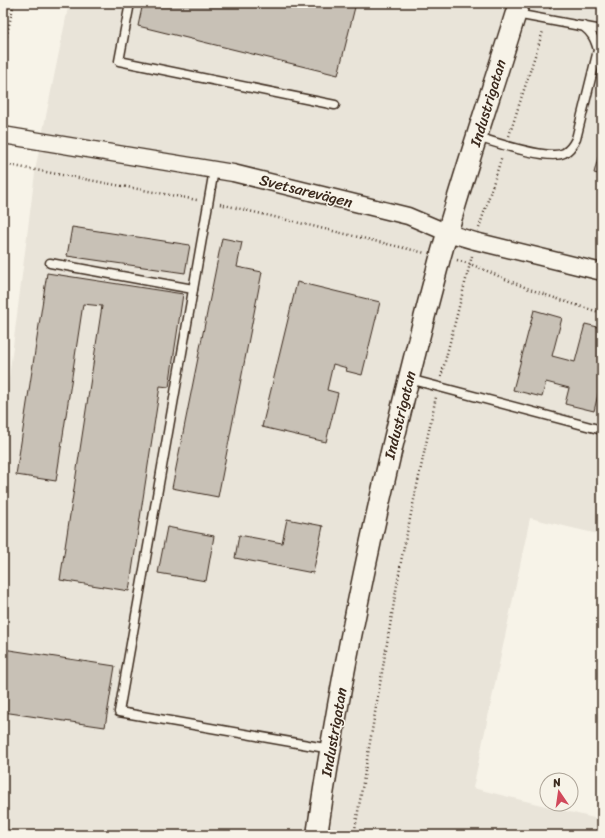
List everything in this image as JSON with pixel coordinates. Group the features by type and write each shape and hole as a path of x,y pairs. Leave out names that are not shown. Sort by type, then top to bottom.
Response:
{"street":[{"name":"Industrigatan","path":"317,835 331,749 358,605 396,429 441,256 517,8"},
{"name":"Svetsarevägen","path":"3,135 233,173 408,216 448,233 475,241 602,272"}],"lane":[{"path":"130,3 119,60 335,105"},
{"path":"517,8 547,19 583,26 600,27"},
{"path":"477,137 506,146 544,154 556,155 564,153 572,148 576,139 598,50 596,41 591,33 583,26"},
{"path":"214,170 119,712 331,749"},
{"path":"50,263 193,289"},
{"path":"409,380 439,386 602,430"}],"path":[{"path":"3,50 14,3"},
{"path":"354,835 402,556 439,386 475,241 552,3"},
{"path":"3,164 233,207 441,256 470,264 571,304 602,313"}],"shaded area":[{"path":"69,3 602,3 602,535 530,518 473,788 539,804 539,812 570,812 602,820 602,835 3,835 3,425 36,165"}],"building":[{"path":"143,3 356,3 338,75 138,26"},
{"path":"602,142 602,175 594,173"},
{"path":"72,227 190,245 185,273 67,256"},
{"path":"222,238 242,242 237,267 262,272 218,497 172,488"},
{"path":"47,273 183,294 169,387 160,386 129,591 60,580 102,306 83,304 56,481 16,475"},
{"path":"297,282 380,302 362,375 346,371 347,368 333,364 327,390 338,393 326,442 262,427"},
{"path":"534,310 562,318 552,356 575,362 585,324 602,328 602,378 594,411 565,404 569,388 546,382 542,397 513,390"},
{"path":"287,519 323,526 313,573 235,558 239,535 282,543"},
{"path":"167,527 214,536 206,581 158,573"},
{"path":"3,649 115,666 105,727 3,712"}]}
